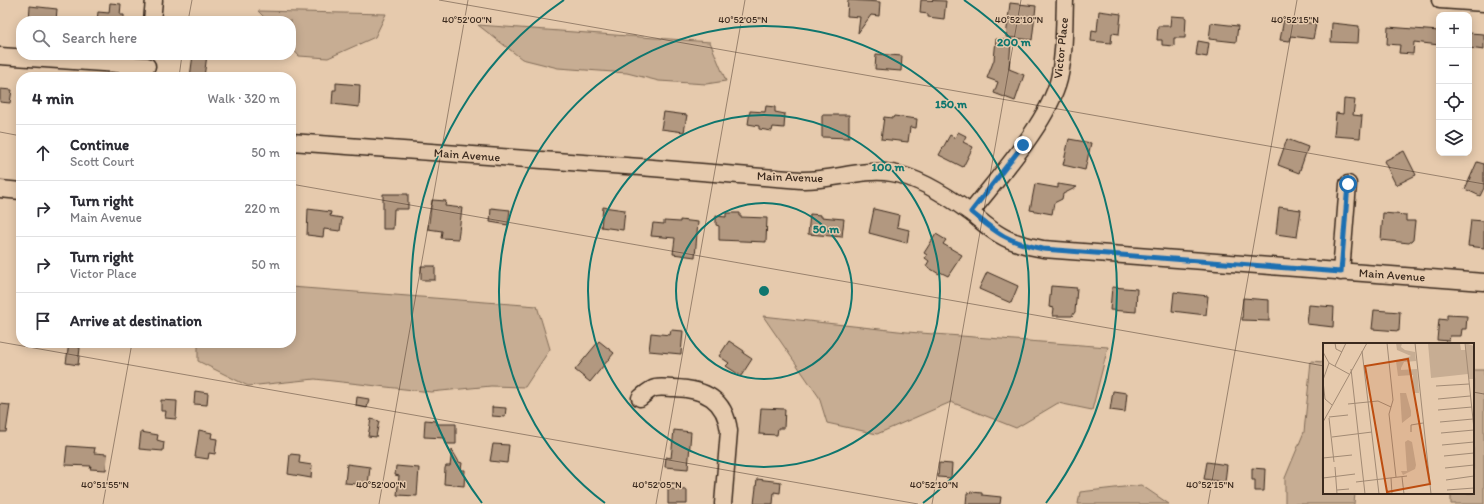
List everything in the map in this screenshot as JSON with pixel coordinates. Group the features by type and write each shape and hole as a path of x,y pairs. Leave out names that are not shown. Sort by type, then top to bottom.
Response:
{"street":[{"path":"152,16 154,0"},
{"name":"Victor Place","path":"971,212 1041,120 1051,101 1058,79 1062,57 1065,0"},
{"path":"1440,0 1484,3"},
{"path":"0,56 16,57"},
{"path":"59,60 147,66"},
{"name":"Main Avenue","path":"296,142 632,166 801,180 825,180 872,172 893,173 925,185 971,212 999,234 1019,244 1043,249 1484,282"},
{"path":"1341,272 1348,184"},
{"path":"0,189 16,191"},
{"path":"640,398 654,388 688,389 713,397 721,406 728,422 729,431 723,504"}],"shaded area":[{"path":"258,11 386,14 375,37 328,58 299,56 296,53 296,16 263,16"},
{"path":"478,25 710,42 726,81 706,84 659,81 627,73 558,68 522,59"},
{"path":"296,287 537,306 550,349 525,387 491,386 431,392 315,379 248,386 198,361 198,348 296,348"},
{"path":"763,316 907,332 1108,347 1092,410 1058,403 1016,428 951,402 877,434 827,423 819,397"},
{"path":"1311,361 1323,362 1323,494 1355,494 1354,504 1285,504 1285,478 1304,432"},
{"path":"1474,370 1484,370 1484,504 1451,504 1451,494 1474,494"},
{"path":"1141,485 1169,504 1078,504 1080,492"}],"building":[{"path":"848,0 880,2 879,16 871,15 858,33 860,17 847,16"},
{"path":"921,0 946,1 944,19 928,17 928,14 920,13"},
{"path":"110,3 121,4 120,15 124,16 98,16 98,12 109,13"},
{"path":"1010,3 1036,6 1032,40 1006,37"},
{"path":"30,6 57,9 56,16 29,16"},
{"path":"1099,11 1121,14 1119,34 1112,33 1111,43 1091,41 1092,30 1097,31"},
{"path":"1171,16 1186,17 1185,38 1174,38 1174,46 1162,45 1162,40 1157,40 1158,26 1170,26"},
{"path":"1284,19 1316,24 1313,39 1291,36 1290,41 1280,40"},
{"path":"1211,23 1238,26 1236,42 1209,39"},
{"path":"1332,23 1359,26 1358,43 1331,42"},
{"path":"1388,27 1436,31 1436,45 1414,42 1413,54 1399,53 1400,45 1387,44"},
{"path":"1472,33 1484,34 1484,50 1472,48"},
{"path":"996,39 1011,41 1009,69 1024,75 1015,101 994,93 998,82 987,78 994,60"},
{"path":"1198,41 1209,43 1207,57 1196,55"},
{"path":"876,54 902,56 901,71 875,69"},
{"path":"192,60 206,60 205,72 191,72"},
{"path":"336,83 360,85 359,107 332,104 333,90 336,90"},
{"path":"0,89 12,90 10,103 0,102"},
{"path":"1344,99 1355,100 1353,115 1362,116 1360,138 1334,136 1336,113 1343,114"},
{"path":"766,106 775,107 775,112 785,114 784,128 773,127 772,131 759,129 759,126 748,124 750,111 765,112"},
{"path":"664,112 687,115 684,132 661,129"},
{"path":"822,115 849,115 849,138 822,137"},
{"path":"894,116 917,119 916,128 910,127 908,142 881,139 884,117 893,118"},
{"path":"958,132 966,136 963,142 973,147 963,167 939,155 950,135 955,138"},
{"path":"1069,139 1091,143 1085,170 1063,165"},
{"path":"1287,139 1308,147 1299,173 1278,165"},
{"path":"1404,151 1416,175 1396,185 1384,161"},
{"path":"1477,162 1484,164 1484,188 1480,196 1465,189"},
{"path":"1035,184 1058,188 1058,184 1077,187 1063,194 1062,199 1054,203 1052,214 1030,210"},
{"path":"383,194 408,194 408,209 394,209 393,229 383,229"},
{"path":"432,200 446,201 445,206 462,208 458,239 441,238 442,231 428,229"},
{"path":"603,207 625,210 623,230 601,227"},
{"path":"1279,207 1301,210 1297,237 1276,234"},
{"path":"491,208 510,210 508,225 490,222"},
{"path":"308,209 331,212 330,216 342,218 340,231 324,229 323,237 307,235"},
{"path":"874,209 899,215 897,227 909,230 907,243 869,233"},
{"path":"726,213 740,213 740,217 767,218 766,242 719,240 719,226 716,225 716,216 726,217"},
{"path":"1383,213 1406,215 1406,221 1415,221 1413,240 1409,243 1381,240"},
{"path":"810,214 821,215 821,217 844,219 842,237 808,234"},
{"path":"680,220 698,222 695,257 673,254 675,238 651,236 653,223 664,224 664,221 680,222"},
{"path":"1471,220 1484,221 1484,248 1468,246"},
{"path":"936,234 946,240 943,244 962,255 948,276 940,272 939,274 926,266 929,261 925,258 927,255 924,253"},
{"path":"421,266 435,266 435,280 421,280"},
{"path":"987,272 1018,286 1011,303 979,289"},
{"path":"1051,286 1077,288 1075,312 1072,316 1053,316 1054,308 1049,307"},
{"path":"1112,287 1137,289 1136,312 1110,310"},
{"path":"1174,292 1208,296 1206,315 1172,311"},
{"path":"1243,298 1269,300 1269,321 1242,320"},
{"path":"1309,305 1334,307 1333,327 1307,324"},
{"path":"1374,310 1400,312 1399,331 1372,329"},
{"path":"1447,315 1467,316 1466,329 1462,329 1461,336 1450,336 1449,341 1437,340 1439,319 1447,320"},
{"path":"671,330 683,331 681,354 649,351 651,333 670,335"},
{"path":"599,341 614,353 590,382 575,370"},
{"path":"729,341 744,351 743,353 752,359 741,376 726,366 729,363 719,356"},
{"path":"68,348 80,348 78,365 66,363"},
{"path":"195,391 208,393 207,405 194,404"},
{"path":"1113,391 1127,393 1125,412 1110,410"},
{"path":"357,397 369,399 367,408 356,406"},
{"path":"161,400 177,401 176,419 165,418 166,411 161,411"},
{"path":"0,404 10,405 6,432 0,432"},
{"path":"492,407 506,408 505,417 492,416"},
{"path":"761,408 785,409 784,428 778,428 777,435 759,434"},
{"path":"371,419 379,421 376,437 368,436"},
{"path":"425,420 436,421 436,424 456,424 456,444 445,444 445,438 424,437"},
{"path":"199,430 212,433 211,438 217,439 215,454 209,453 208,459 195,457"},
{"path":"674,430 691,432 688,469 665,467 666,457 671,458"},
{"path":"141,432 158,435 157,440 164,442 163,451 139,449"},
{"path":"493,444 509,445 507,463 490,461"},
{"path":"67,446 95,448 94,453 107,454 106,470 90,469 91,466 65,465"},
{"path":"452,450 459,462 462,463 461,470 465,470 464,486 444,484 445,468 446,466 450,466"},
{"path":"290,454 300,455 299,463 312,465 311,478 288,474"},
{"path":"1207,462 1227,465 1225,482 1204,479"},
{"path":"939,463 952,464 951,478 938,477"},
{"path":"347,464 370,467 368,485 345,483"},
{"path":"396,466 419,468 417,496 397,495 399,476 395,475"},
{"path":"1252,468 1265,469 1264,491 1255,491 1255,480 1252,480"},
{"path":"757,479 781,482 780,493 774,492 773,504 754,504"},
{"path":"668,489 687,490 687,504 668,504"},
{"path":"967,493 982,493 982,495 1001,497 1000,504 966,504"}],"route":[{"path":"1023,145 971,212 999,234 1019,244 1043,249 1341,272 1348,184"}]}
